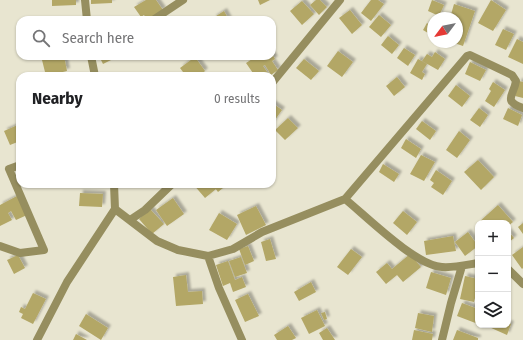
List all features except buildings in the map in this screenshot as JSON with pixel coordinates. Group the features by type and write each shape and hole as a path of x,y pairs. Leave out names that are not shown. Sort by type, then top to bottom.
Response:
{"street":[{"path":"85,0 87,16"},
{"path":"159,16 183,0"},
{"path":"276,78 340,0"},
{"path":"115,209 157,241 178,250 208,256 233,249 262,232 346,199 467,56 470,55 512,75 516,80 516,86 510,96 511,101 523,108"},
{"path":"92,60 94,72"},
{"path":"16,166 9,169 16,185"},
{"path":"0,246 20,253 44,250 17,188"},
{"path":"37,340 66,282 115,209 114,188"},
{"path":"130,220 145,210 168,188"},
{"path":"346,199 401,247 428,264 441,267 475,264"},
{"path":"208,256 219,288 242,340"},
{"path":"442,340 462,266"},
{"path":"511,272 523,284"}]}
